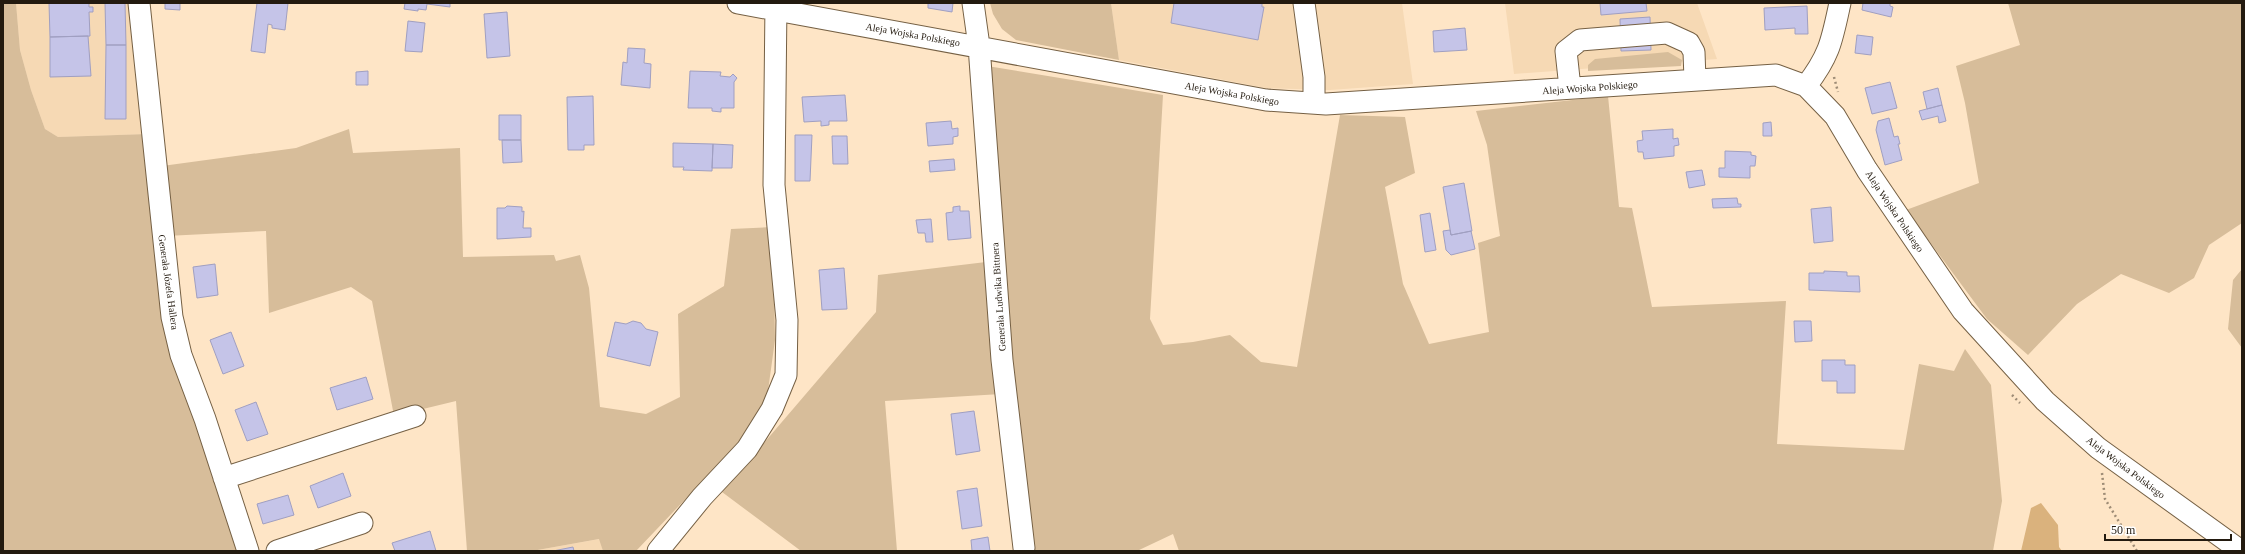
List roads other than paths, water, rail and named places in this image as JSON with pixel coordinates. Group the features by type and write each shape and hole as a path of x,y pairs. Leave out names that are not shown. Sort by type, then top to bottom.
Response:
{"street":[{"name":"Generała Józefa Hallera","path":"139,3 172,317 181,355 248,551"},
{"name":"Aleja Wojska Polskiego","path":"738,3 776,6 1266,100 1314,103 1776,75 1806,86 1835,116 1867,170 1963,311 2045,401 2098,448 2241,551"},
{"name":"Generała Ludwika Bittnera","path":"973,3 979,46 1002,360 1024,548"},
{"path":"1304,3 1314,77 1314,103"},
{"path":"1806,86 1820,69 1830,49 1840,3"},
{"path":"658,551 702,497 747,448 772,409 786,375 787,320 774,185 776,6"},
{"path":"1570,88 1566,51 1580,40 1666,33 1689,43 1694,52 1695,80"},
{"path":"224,478 415,416"},
{"path":"277,551 362,523"}]}
